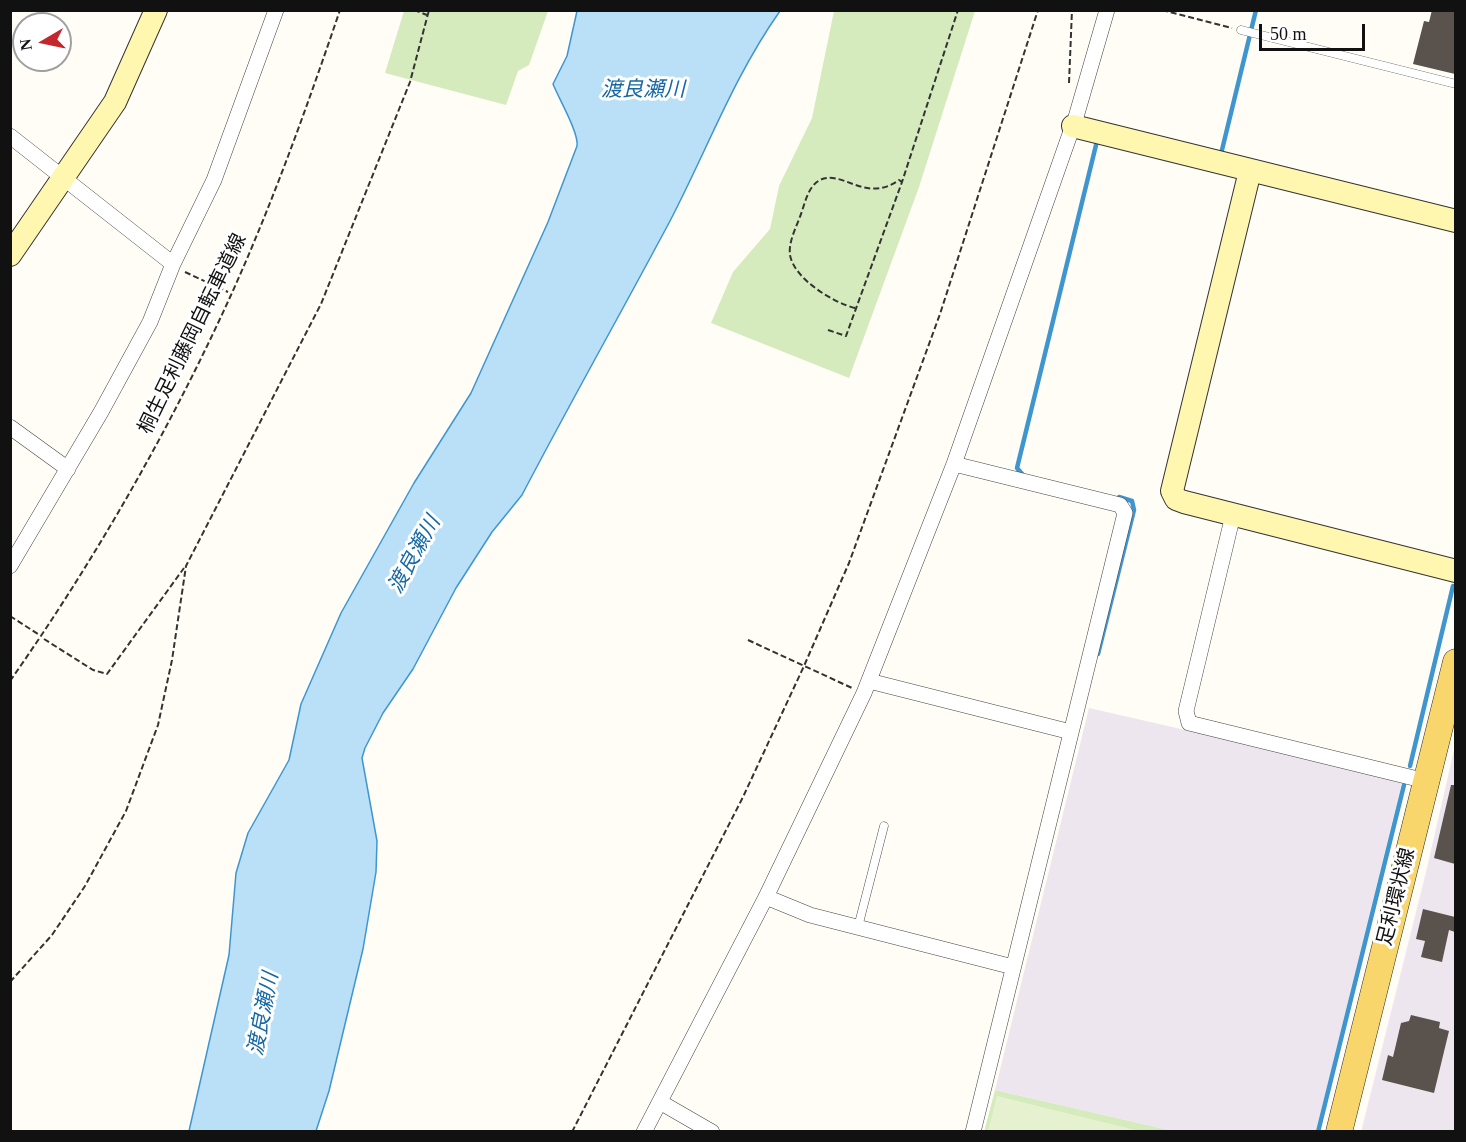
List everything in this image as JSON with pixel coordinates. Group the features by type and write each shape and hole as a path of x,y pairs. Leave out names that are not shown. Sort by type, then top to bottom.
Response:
{"main road":[{"name":"足利環状線","path":"1339,1131 1455,662"}],"street":[{"path":"10,255 115,102 156,10"},
{"path":"10,566 68,469 150,322 173,264 214,180 276,10"},
{"path":"644,1131 766,897 869,681 954,464 1073,126 1107,10"},
{"path":"1073,126 1455,221"},
{"path":"10,136 173,264"},
{"path":"1250,171 1172,491 1176,499 1455,571"},
{"path":"10,427 68,469"},
{"path":"954,464 1120,505 1125,513 973,1131"},
{"path":"1233,515 1186,711 1189,723 1426,781"},
{"path":"869,681 1071,732"},
{"path":"766,897 810,915 1014,967"},
{"path":"660,1102 712,1131"}],"lane":[{"path":"1242,30 1455,84"},
{"path":"858,927 884,826"}],"path":[{"name":"桐生足利藤岡自転車道線","path":"10,681 41,637 113,519 202,357 232,293 296,140 340,10"},
{"path":"414,10 427,15"},
{"path":"45,639 93,670 107,674 186,566 321,304 410,82 429,10"},
{"path":"828,330 846,336 902,182 958,10"},
{"path":"572,1131 698,888 804,666 849,563 898,436 983,185 1038,10"},
{"path":"1069,86 1072,10"},
{"path":"1162,10 1242,30"},
{"path":"855,308 845,305 811,284 796,270 792,261 790,246 810,190 818,181 825,178 867,189 880,189 899,180 902,182"},
{"path":"188,274 228,292"},
{"path":"10,982 52,935 85,886 126,810 158,725 169,678 186,566"},
{"path":"10,616 38,634"},
{"path":"748,640 851,687"}],"shaded area":[{"path":"1089,708 1400,779 1402,782 1316,1131 1173,1131 995,1090"},
{"path":"1455,746 1455,1131 1361,1132 1426,872"}],"green space":[{"path":"404,10 548,11 529,65 518,71 506,105 385,73"},
{"path":"834,11 975,11 919,187 849,378 711,323 733,272 770,229 779,186 812,118"},
{"path":"995,1090 1173,1131 984,1132"},
{"path":"997,1096 1139,1131 988,1131"}],"water":[{"name":"渡良瀬川","path":"577,11 780,11 749,61 670,221 522,495 492,532 456,588 413,669 383,713 365,748 362,758 377,841 376,872 363,949 329,1091 316,1131 189,1131 229,955 236,873 248,833 289,760 301,704 341,613 414,483 471,393 548,222 577,146 572,125 553,84 567,56"}],"building":[{"path":"1432,10 1455,10 1455,74 1413,64 1424,21 1429,22"},
{"path":"1451,785 1455,785 1455,864 1434,858"},
{"path":"1423,909 1455,917 1455,932 1449,930 1442,962 1421,957 1425,941 1416,939"},
{"path":"1411,1015 1440,1022 1439,1028 1449,1031 1434,1093 1382,1080 1388,1055 1393,1057 1401,1023 1409,1021"}],"waterway":[{"path":"1221,154 1256,10"},
{"path":"1023,475 1017,468 1097,141"},
{"path":"1098,654 1134,510 1132,501 1119,497"},
{"path":"1410,766 1453,586"},
{"path":"1318,1132 1404,785"}]}
